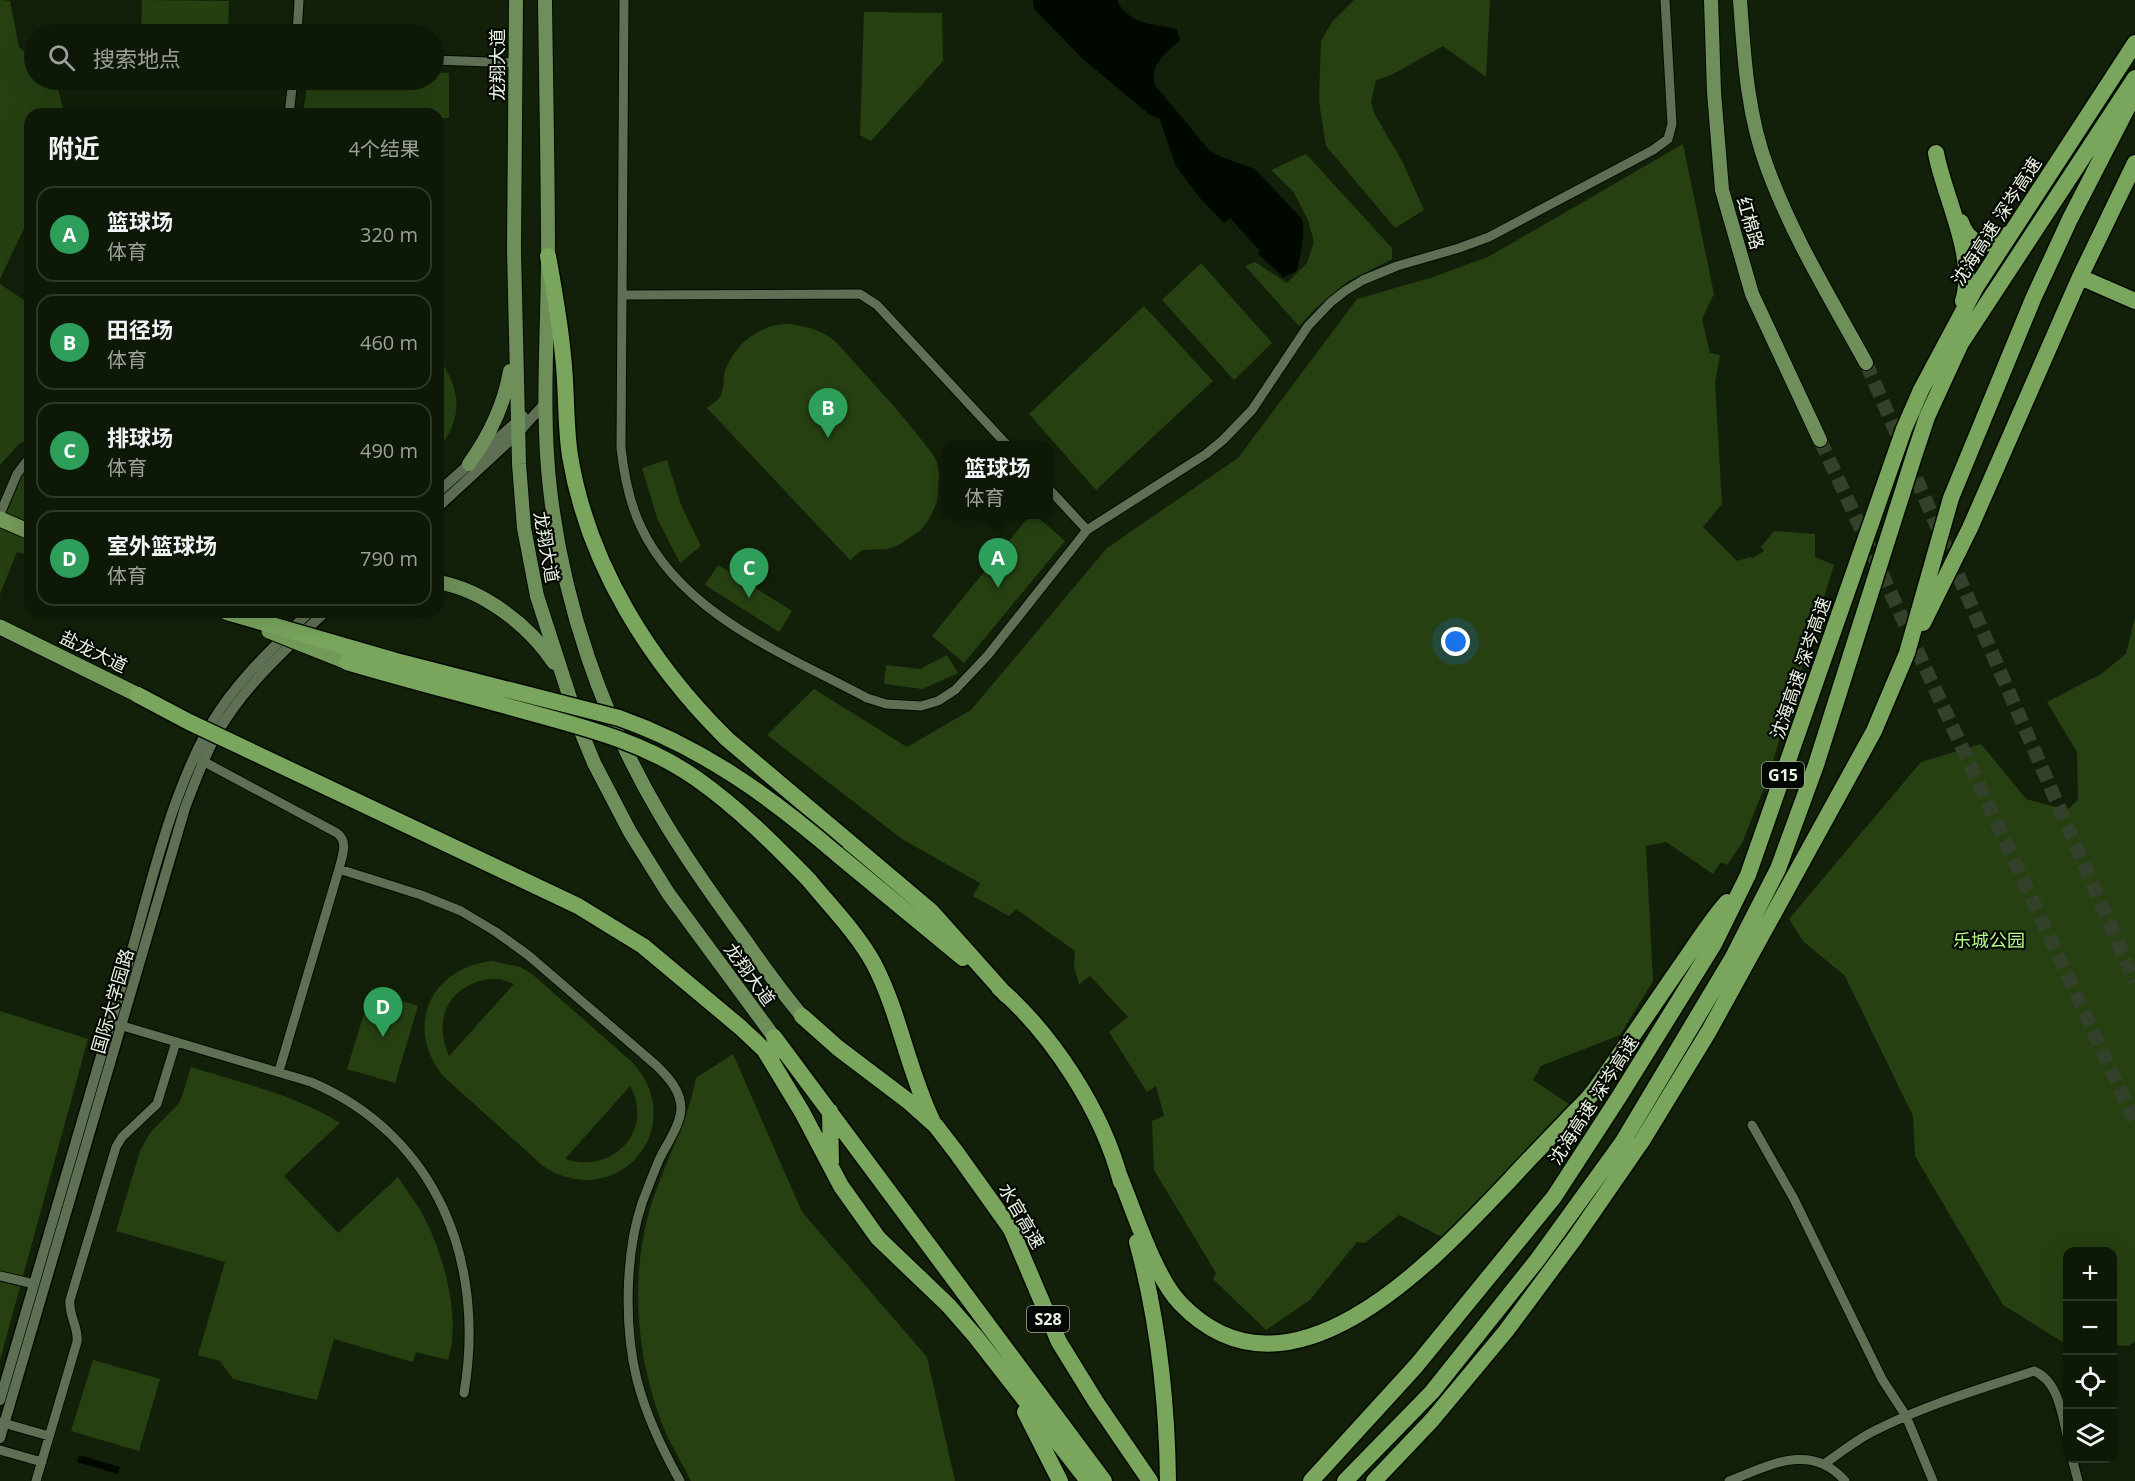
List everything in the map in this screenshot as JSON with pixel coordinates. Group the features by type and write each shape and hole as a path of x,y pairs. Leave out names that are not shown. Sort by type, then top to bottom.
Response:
{"highway":[{"name":"沈海高速 深岑高速","path":"1311,1481 1416,1366 1554,1197 1714,944 1748,876 1904,429 1921,390 1976,287 2135,43"},
{"name":"沈海高速 深岑高速","path":"1349,1477 1431,1392 1538,1259 1623,1143 1733,957 1787,847 1816,765 1917,446 1946,372 1977,316 2135,78"},
{"path":"1907,652 1951,498 2033,299 2070,219 2135,92"},
{"path":"1957,322 1965,297 1964,255 1936,153 1963,228 1970,238 1985,244 1991,243 2002,239 2013,230"},
{"path":"1374,1481 1432,1420 1506,1331 1575,1238 1642,1141 1709,1031 1874,731 1907,652 1970,528 2080,277 2135,163"},
{"path":"548,256 563,356 567,439 575,479 603,561 633,622 678,685 719,732 754,764 931,911 1051,1046 1083,1091 1106,1133 1157,1267 1168,1287 1178,1301 1203,1323 1230,1338 1260,1343 1292,1342 1331,1328 1392,1291 1435,1257 1592,1094 1718,912 1748,876"},
{"path":"2080,277 2135,301"},
{"path":"0,519 24,529"},
{"path":"240,618 347,663 599,731 645,749 696,778 762,833 809,880 854,934 874,965 919,1088 936,1126"},
{"path":"247,618 396,661 619,718 644,727 697,753 750,785 837,854 1006,995"},
{"name":"盐龙大道","path":"0,627 138,695"},
{"path":"138,695 189,722 578,906 643,946 726,1014 770,1044 828,1109 1104,1481"},
{"name":"水官高速","path":"802,1016 838,1048 908,1101 936,1126 992,1199 1011,1229 1059,1342 1096,1402 1150,1481"},
{"path":"770,1044 802,1112 852,1204 878,1238 948,1305 1002,1368 1088,1481"},
{"path":"828,1109 831,1166"},
{"path":"1119,1172 1144,1266 1155,1324 1164,1406 1168,1481"},
{"path":"1002,1368 1060,1481"}],"main road":[{"name":"龙翔大道","path":"516,0 515,345 520,497 530,563 542,614 580,729 594,763 630,832 770,1044"},
{"name":"龙翔大道","path":"545,0 548,256 547,459 559,548 576,616 603,696 639,775 676,841 802,1016"},
{"name":"红棉路","path":"1711,0 1714,92 1722,190 1752,294 1820,440"},
{"name":"红棉路","path":"1740,0 1747,89 1766,165 1796,236 1866,363"},
{"path":"469,464 498,416 507,389 515,345"},
{"path":"444,583 479,597 513,620 541,646 565,680"}],"street":[{"path":"298,24 299,0"},
{"path":"624,0 621,447 632,504 652,548 666,569 682,587 725,620 754,638 867,698 886,704 921,706 938,701 955,690 988,655 1087,530 1206,454 1223,440 1252,410 1308,326 1325,307 1346,291 1363,280 1397,266 1467,246 1489,237 1653,150 1668,139 1672,124 1665,0"},
{"path":"444,60 515,63"},
{"path":"290,108 292,90"},
{"path":"622,295 860,294 877,305 1003,441"},
{"path":"444,487 546,402"},
{"path":"444,501 518,426"},
{"path":"0,514 17,474 24,465"},
{"path":"1053,493 1087,530"},
{"name":"国际大学园路","path":"0,1438 2,1422 122,1026 199,759 212,723 233,691 303,618"},
{"name":"国际大学园路","path":"0,1400 175,804 199,759 238,702 266,669 319,618"},
{"path":"199,759 341,836 344,848 339,869 279,1071"},
{"path":"339,869 421,895 461,911 496,932 528,955 657,1066 672,1082 677,1091 681,1110 640,1209 630,1267 630,1316 633,1360 641,1393 660,1443 680,1481"},
{"path":"110,1022 279,1071 325,1087 362,1110 401,1146 434,1191 453,1229 468,1290 471,1333 464,1393"},
{"path":"36,1481 77,1342 77,1332 69,1310 70,1300 116,1147 122,1137 157,1104 176,1042"},
{"path":"1752,1125 1794,1199 1882,1379 1906,1416 1934,1481"},
{"path":"0,1276 34,1284"},
{"path":"1824,1464 1872,1432 1906,1416 2034,1371 2043,1375 2052,1385 2063,1422"},
{"path":"2,1422 49,1436"},
{"path":"0,1450 42,1462"},
{"path":"1729,1481 1787,1459 1824,1464 1845,1481"},
{"path":"2073,1463 2078,1481"}],"green space":[{"path":"0,0 10,1 19,47 24,52 24,90 58,90 63,108 24,108 24,229 0,279"},
{"path":"142,0 229,1 228,24 141,24"},
{"path":"1354,0 1490,0 1486,77 1443,46 1391,75 1376,80 1371,102 1374,113 1402,161 1424,210 1395,228 1326,146 1319,101 1321,41 1332,22"},
{"path":"864,12 942,13 943,61 871,141 860,135"},
{"path":"444,73 449,73 449,118 444,118 444,108 304,108 307,90 444,90"},
{"path":"1683,144 1714,294 1702,319 1710,353 1720,355 1715,383 1722,504 1703,527 1737,561 1753,558 1764,551 1761,547 1774,531 1815,534 1815,557 1834,565 1765,786 1742,843 1727,865 1721,862 1713,874 1666,842 1646,846 1653,981 1620,1035 1541,1066 1533,1080 1569,1104 1444,1238 1399,1215 1365,1243 1357,1242 1310,1300 1266,1330 1213,1279 1216,1273 1154,1170 1152,1121 1164,1116 1156,1086 1147,1092 1109,1032 1128,1017 1090,976 1079,984 1074,967 1075,951 1016,909 1009,916 973,896 980,883 902,839 767,735 814,689 907,747 971,710 1107,548 1238,458 1357,299 1430,278 1488,257"},
{"path":"1306,154 1392,248 1392,259 1349,281 1315,309 1299,326 1245,266 1255,262 1287,283 1307,263 1314,242 1308,220 1293,191 1271,170"},
{"path":"1201,263 1272,343 1234,380 1162,300"},
{"path":"0,284 24,300 24,442 19,444 0,465"},
{"path":"1144,306 1213,381 1096,490 1029,414"},
{"path":"786,324 813,329 836,342 899,412 937,462 939,474 937,502 928,521 920,531 897,546 887,549 862,550 850,560 707,408 721,395 725,371 741,345 757,332"},
{"path":"444,366 455,392 456,403 452,426 444,441"},
{"path":"667,460 681,505 701,546 680,563 657,518 642,468"},
{"path":"23,473 24,554 17,552 0,594 0,522"},
{"path":"1027,519 1040,519 1065,541 964,663 932,636"},
{"path":"718,565 792,611 779,632 705,585"},
{"name":"乐城公园","path":"2135,617 2135,1341 2129,1346 2117,1345 2117,1247 2063,1247 2063,1342 2003,1305 1915,1156 1913,1116 1845,976 1803,941 1789,919 1921,762 1981,744 2026,799 2067,810 2078,800 2077,752 2047,702 2101,674 2126,654"},
{"path":"947,655 958,673 922,689 884,684 886,665 920,669"},
{"path":"492,961 520,967 532,974 633,1063 649,1088 654,1113 649,1137 637,1157 619,1172 596,1179 570,1178 543,1166 443,1076 431,1057 425,1038 425,1020 430,1003 439,988 453,975 470,966","holes":["487,979 500,979 514,984 449,1056 444,1043 443,1030 443,1018 447,1007 462,990 473,983","630,1086 636,1103 637,1119 633,1133 624,1145 613,1155 598,1161 582,1162 565,1159"]},
{"path":"371,991 418,1006 395,1083 347,1069"},
{"path":"0,1011 88,1039 0,1360"},
{"path":"733,1054 802,1212 927,1357 955,1481 691,1481 672,1446 653,1399 642,1346 638,1292 643,1238 654,1195 687,1112 696,1078"},
{"path":"191,1067 287,1097 340,1123 284,1176 338,1233 398,1177 419,1208 442,1262 453,1323 448,1360 416,1352 413,1362 334,1339 317,1400 233,1379 220,1361 198,1355 225,1262 116,1231 140,1151 150,1133 180,1102"},
{"path":"93,1360 160,1379 139,1451 71,1431"}],"shaded area":[{"path":"1033,0 1117,0 1127,14 1142,22 1177,29 1180,40 1157,65 1154,71 1155,85 1209,150 1255,169 1302,219 1302,245 1296,272 1283,277 1258,254 1260,251 1230,218 1224,223 1199,197 1176,166 1159,118 1150,115 1084,60 1034,9"},
{"path":"79,1455 120,1467 118,1474 77,1462"}],"tunnel":[{"path":"1866,363 2135,982"},
{"path":"1820,440 2135,1122"}],"place":[{"name":"田径场","path":"828,438"},
{"name":"篮球场","path":"998,588"},
{"name":"排球场","path":"749,598"},
{"name":"室外篮球场","path":"383,1037"}]}
